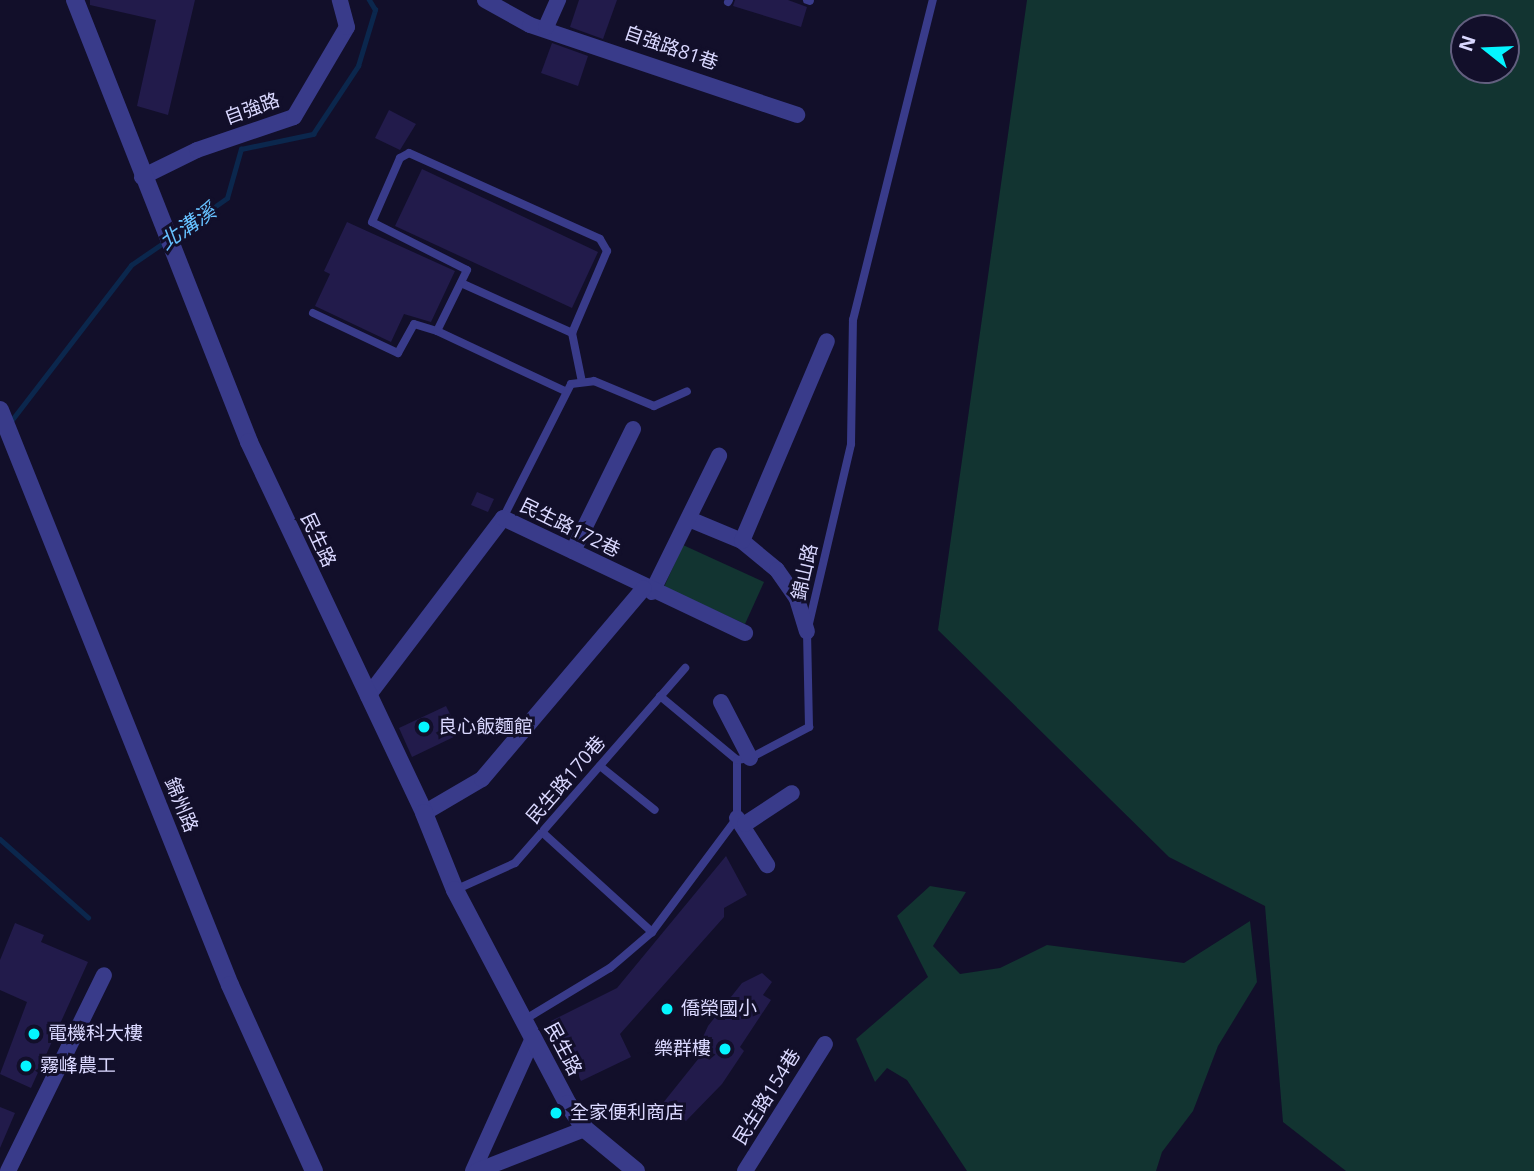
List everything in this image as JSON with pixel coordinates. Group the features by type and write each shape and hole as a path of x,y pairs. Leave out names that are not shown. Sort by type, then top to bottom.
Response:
{"street":[{"path":"75,0 144,182"},
{"name":"自強路","path":"144,182 197,150 294,117 347,27 340,0"},
{"path":"485,0 538,26 558,0"},
{"name":"自強路81巷","path":"538,26 797,115"},
{"name":"民生路","path":"144,182 188,278 249,442 424,813 455,890 533,1038 585,1129 631,1170"},
{"path":"742,541 827,341"},
{"name":"錦州路","path":"1,412 230,985 314,1171"},
{"path":"573,551 633,429"},
{"path":"424,813 482,779 648,590 689,519 719,456"},
{"name":"民生路172巷","path":"369,696 503,518 648,590 745,633"},
{"path":"689,519 742,541 777,570 797,599 807,632"},
{"path":"721,702 744,759"},
{"path":"767,865 741,821 792,793"},
{"path":"8,1171 104,975"},
{"path":"475,1171 533,1038"},
{"name":"民生路154巷","path":"745,1171 825,1044"},
{"path":"475,1171 585,1129"}],"lane":[{"name":"錦山路","path":"744,759 809,727 807,632 851,443 853,320 933,0"},
{"path":"437,331 467,270 372,222 400,158 409,153 600,239 607,251 572,332 582,382"},
{"path":"461,283 572,332"},
{"path":"313,313 398,353 414,324 437,331 565,391"},
{"path":"503,518 565,391 571,384 594,381 654,406 687,391"},
{"name":"民生路170巷","path":"455,890 515,863 685,668"},
{"path":"524,1020 610,968 652,932 741,821 744,759 660,696"},
{"path":"600,765 654,810"},
{"path":"542,832 652,932"}],"green space":[{"path":"1027,0 1534,0 1534,1171 1346,1171 1283,1122 1265,906 1169,857 938,630"},
{"path":"683,545 764,582 745,624 664,587"},
{"path":"930,886 966,892 933,946 960,974 1000,968 1047,945 1184,963 1250,921 1257,982 1218,1046 1193,1111 1162,1152 1156,1171 967,1171 907,1080 887,1068 875,1082 856,1039 928,977 897,916"}],"building":[{"path":"90,0 195,0 168,115 137,106 156,20 90,5"},
{"path":"579,0 617,0 603,39 570,27"},
{"path":"735,0 788,0 807,7 801,27 733,6"},
{"path":"552,43 588,56 578,86 541,73"},
{"path":"389,110 416,124 400,150 375,138"},
{"path":"422,169 598,252 572,308 395,226"},
{"path":"347,222 455,271 431,322 404,314 391,342 315,306 330,274 324,271"},
{"path":"477,492 494,499 488,512 471,505"},
{"path":"446,706 460,734 412,757 399,728"},
{"path":"726,856 747,895 724,908 724,917 620,1034 631,1057 581,1081 551,1021 617,988"},
{"name":"電機科大樓","path":"15,923 44,935 41,942 88,962 31,1088 0,1074 27,1002 0,990 0,960"},
{"name":"樂群樓","path":"762,973 772,982 763,995 771,1000 740,1047 744,1051 722,1084 686,1121 663,1103 711,1043 703,1037 708,1026 742,983"},
{"path":"0,1107 15,1113 0,1148"}],"waterway":[{"name":"北溝溪","path":"173,236 227,198 241,149 313,134 358,66 375,10 369,0"},
{"name":"北溝溪","path":"11,421 131,265 166,241"},
{"path":"0,839 88,917"}],"place":[{"name":"良心飯麵館","path":"424,727"},
{"name":"僑榮國小","path":"667,1009"},
{"name":"電機科大樓","path":"34,1034"},
{"name":"樂群樓","path":"725,1049"},
{"name":"霧峰農工","path":"26,1066"},
{"name":"全家便利商店","path":"556,1113"}]}
